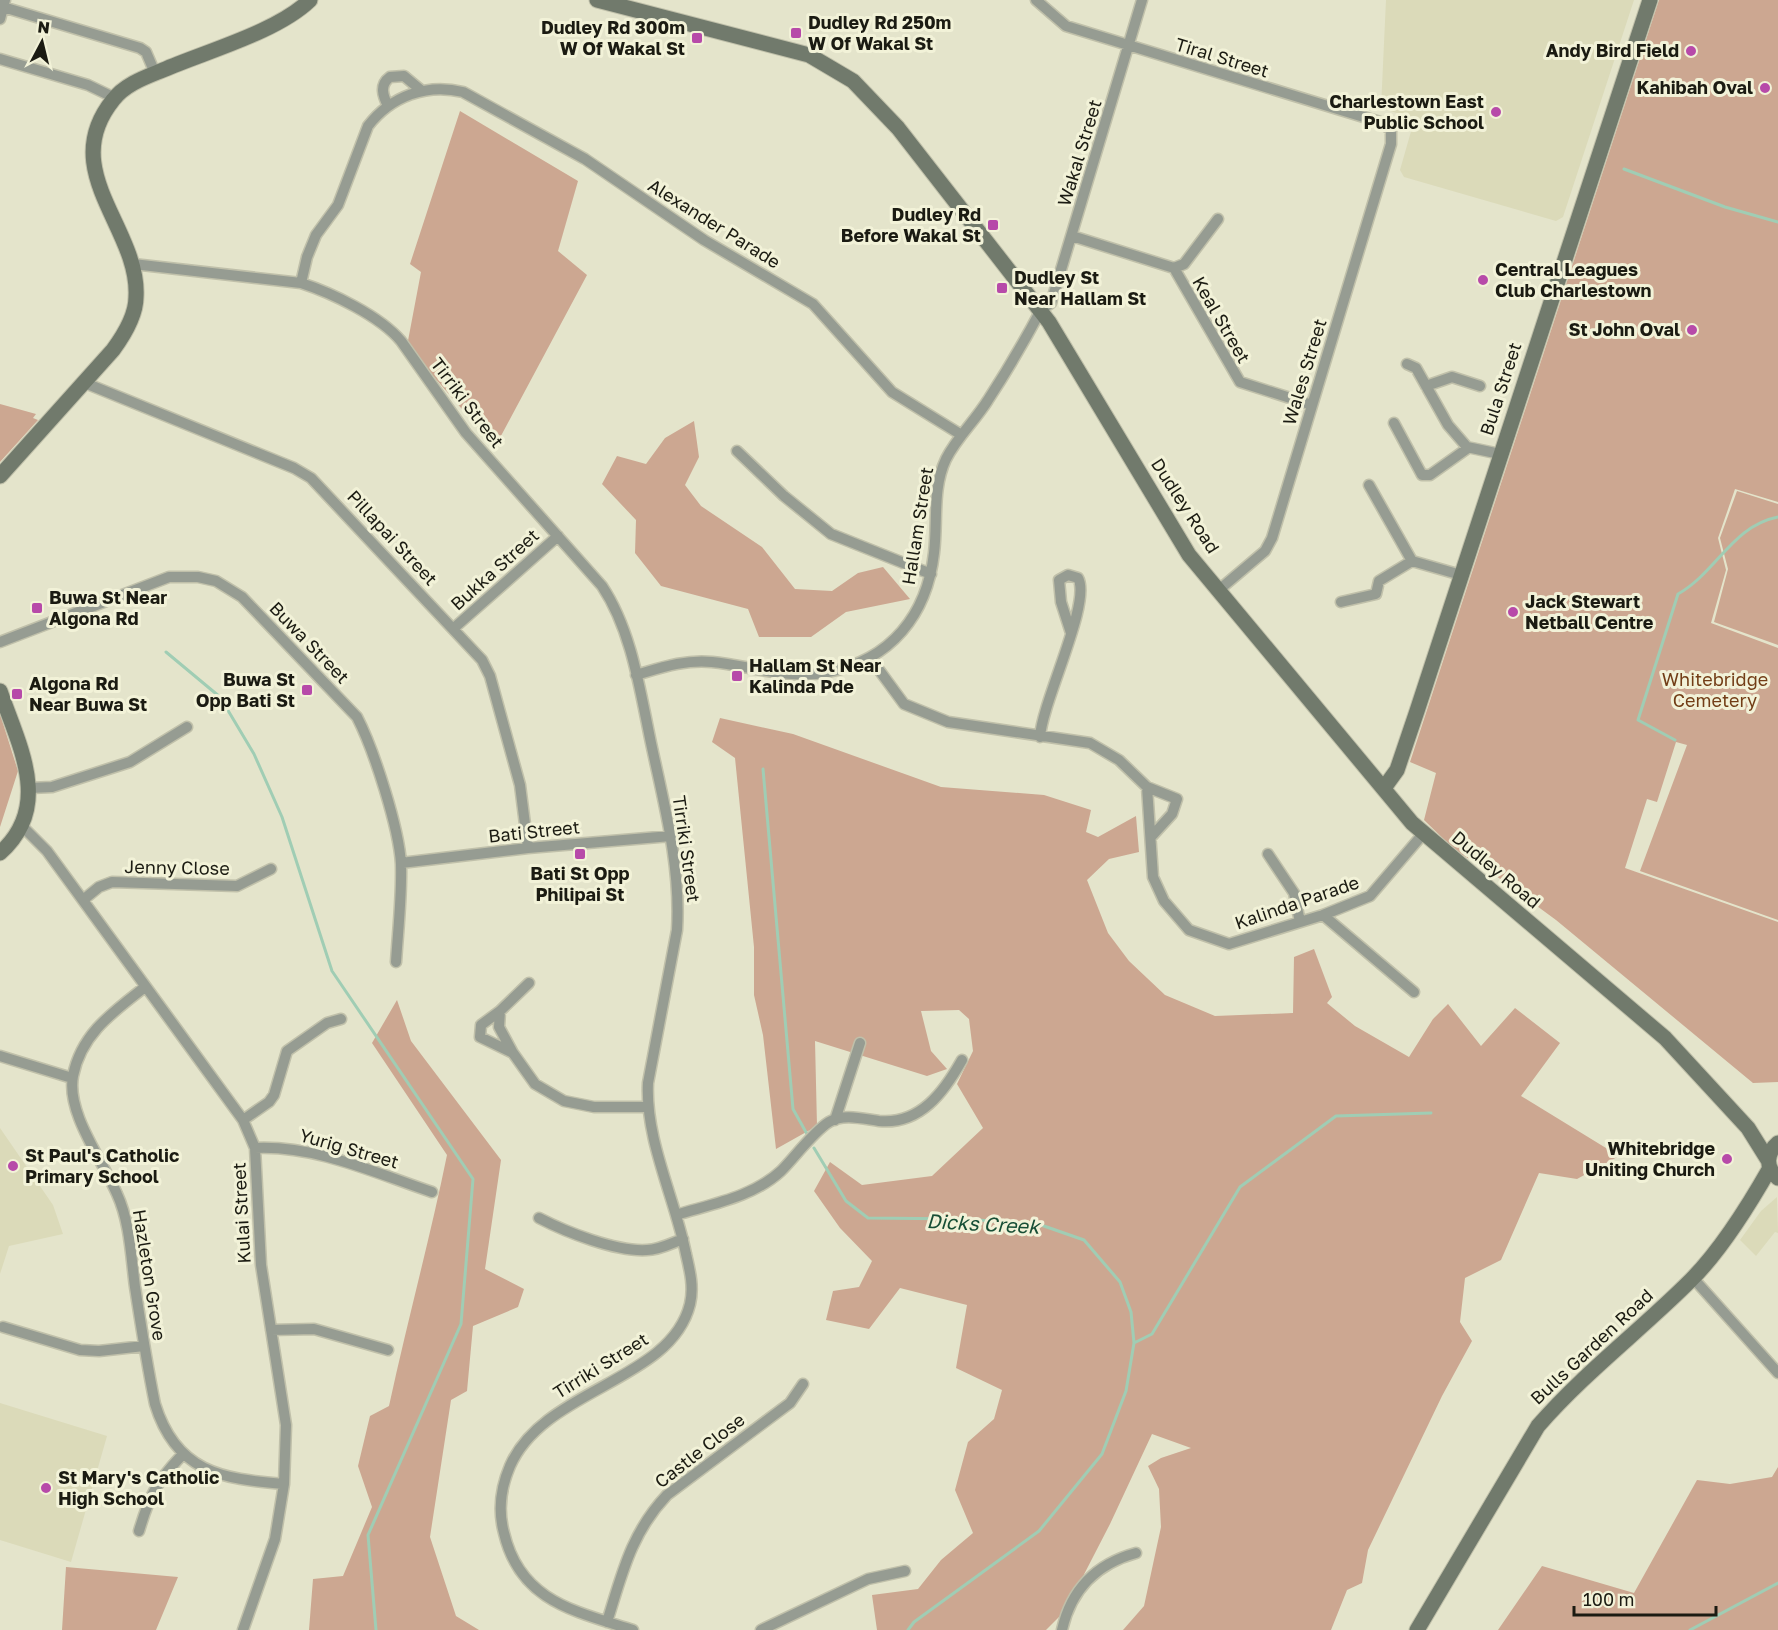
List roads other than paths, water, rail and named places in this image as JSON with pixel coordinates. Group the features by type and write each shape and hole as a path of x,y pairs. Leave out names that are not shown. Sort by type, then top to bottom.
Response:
{"main road":[{"path":"0,476 85,382 120,340 130,321 136,300 133,264 103,200 95,171 94,152 100,122 115,98 142,79 281,21 310,0"},
{"name":"Dudley Road","path":"597,0 778,45 809,55 853,81 898,128 1041,310 1189,555 1220,589 1384,788 1423,834 1648,1022 1684,1055 1748,1128 1773,1172"},
{"name":"Bula Street","path":"1384,788 1396,770 1650,0"},
{"path":"0,691 26,764 30,788 22,826 0,853"},
{"name":"Dudley Road","path":"1748,1128 1778,1142"},
{"name":"Bulls Garden Road","path":"1417,1630 1538,1426 1558,1402 1693,1278 1773,1172 1770,1151 1778,1142"}],"street":[{"name":"Tiral Street","path":"1036,0 1066,26 1128,47 1380,122 1391,130 1391,144"},
{"name":"Wakal Street","path":"1041,310 1051,303 1142,0"},
{"path":"0,19 4,4 140,48 146,52 155,73"},
{"path":"0,59 88,85 115,98"},
{"path":"388,106 383,92 384,83 390,77 404,76 422,91"},
{"name":"Alexander Parade","path":"301,283 316,235 338,205 363,136 376,116 388,106 422,91 447,88 463,92 585,159 685,228 813,304 892,392 960,435"},
{"name":"Wales Street","path":"1220,589 1265,551 1391,144"},
{"path":"1174,268 1184,264 1218,219"},
{"name":"Keal Street","path":"1072,236 1174,268 1235,377 1240,382 1312,405"},
{"name":"Tirriki Street","path":"133,264 301,283 320,289 394,332 466,433 558,536 611,599 618,612 636,675 670,836 678,906 676,930 648,1083 647,1107 683,1239 693,1285 690,1303 679,1329 667,1343 648,1358 560,1410 537,1427 524,1441 505,1478 501,1521 512,1559 524,1577 544,1597 559,1606 633,1630"},
{"name":"Hallam Street","path":"636,675 669,666 710,662 799,676 815,675 850,667 870,659 902,632 921,605 931,574 940,478 948,456 960,435 989,400 1041,310"},
{"path":"1407,364 1416,368 1448,425 1468,448 1500,454"},
{"path":"1426,386 1447,377 1480,386"},
{"name":"Pillapai Street","path":"85,382 294,468 311,478 454,628 482,660 490,676 520,785 528,848"},
{"path":"1394,423 1422,475 1430,475 1468,448"},
{"path":"737,452 784,496 831,534 931,574"},
{"path":"1369,485 1412,561 1461,575"},
{"name":"Bukka Street","path":"454,628 558,536"},
{"path":"1341,602 1376,594 1378,581 1412,561"},
{"path":"1040,737 1047,701 1071,633 1081,584 1078,578 1068,575 1059,580 1059,589 1071,633"},
{"name":"Buwa Street","path":"0,642 169,578 198,577 232,590 242,597 357,717 372,750 401,863 396,962"},
{"path":"870,659 904,704 948,722 1090,743 1119,760 1147,787 1177,799 1172,814 1151,837"},
{"path":"30,788 52,787 130,762 187,727"},
{"name":"Kalinda Parade","path":"1147,787 1153,877 1164,901 1189,930 1229,944 1323,915 1370,896 1423,834"},
{"name":"Kulai Street","path":"22,826 48,851 243,1120 255,1148 261,1265 286,1425 284,1484 275,1539 243,1630"},
{"name":"Bati Street","path":"401,863 528,848 670,836"},
{"path":"1268,854 1294,894 1300,922"},
{"name":"Jenny Close","path":"83,900 99,887 112,882 237,886 271,869"},
{"path":"1323,915 1414,992"},
{"path":"513,1053 480,1037 481,1025 500,1011 529,983"},
{"name":"Hazleton Grove","path":"145,987 109,1015 90,1034 72,1078 74,1102 85,1131 118,1196 129,1239 144,1346 160,1422 183,1455 211,1473 238,1480 284,1484"},
{"path":"500,1011 499,1027 513,1053 535,1084 564,1101 594,1107 647,1107"},
{"path":"243,1120 274,1095 287,1051 327,1023 341,1019"},
{"path":"835,1120 860,1043"},
{"path":"0,1056 72,1078"},
{"path":"676,1215 758,1189 780,1172 829,1122 860,1117 899,1121 918,1112 942,1093 962,1060"},
{"name":"Yurig Street","path":"255,1148 278,1147 308,1152 432,1192"},
{"path":"539,1218 559,1228 635,1251 650,1250 683,1239"},
{"path":"1693,1278 1778,1373"},
{"path":"3,1327 80,1350 99,1351 144,1346"},
{"path":"271,1330 314,1329 388,1350"},
{"name":"Castle Close","path":"607,1622 630,1551 651,1512 667,1495 790,1403 803,1384"},
{"path":"140,1531 148,1499 158,1481 183,1455"},
{"path":"1062,1630 1070,1601 1082,1585 1108,1563 1136,1553"},
{"path":"761,1630 868,1579 904,1571"}],"waterway":[{"path":"1624,169 1725,207 1778,222"},
{"path":"1675,740 1638,720 1678,594 1692,585 1748,530 1778,517"},
{"path":"166,652 220,697 254,754 282,817 332,971 473,1179 461,1324 368,1535 376,1630"},
{"name":"Dicks Creek","path":"763,769 793,1109 807,1134"},
{"path":"1134,1343 1152,1334 1240,1187 1336,1116 1431,1113"},
{"name":"Dicks Creek","path":"814,1148 846,1201 868,1218 966,1219 1041,1225 1084,1240 1120,1282 1131,1312 1134,1343 1126,1391 1102,1454 1039,1531 914,1622 908,1630"},
{"path":"1690,1630 1778,1583"}],"place":[{"name":"Dudley Rd 250m W Of Wakal St","path":"796,33"},
{"name":"Dudley Rd 300m W Of Wakal St","path":"697,38"},
{"name":"Andy Bird Field","path":"1691,51"},
{"name":"Kahibah Oval","path":"1765,88"},
{"name":"Charlestown East Public School","path":"1496,112"},
{"name":"Dudley Rd Before Wakal St","path":"993,225"},
{"name":"Central Leagues Club Charlestown","path":"1483,280"},
{"name":"Dudley St Near Hallam St","path":"1002,288"},
{"name":"St John Oval","path":"1692,330"},
{"name":"Buwa St Near Algona Rd","path":"37,608"},
{"name":"Jack Stewart Netball Centre","path":"1513,612"},
{"name":"Hallam St Near Kalinda Pde","path":"737,676"},
{"name":"Buwa St Opp Bati St","path":"307,690"},
{"name":"Algona Rd Near Buwa St","path":"17,694"},
{"name":"Bati St Opp Philipai St","path":"580,854"},
{"name":"Whitebridge Uniting Church","path":"1727,1159"},
{"name":"St Paul's Catholic Primary School","path":"13,1166"},
{"name":"St Mary's Catholic High School","path":"46,1488"}],"park label":[{"name":"Whitebridge Cemetery","path":"1715,690"}]}
